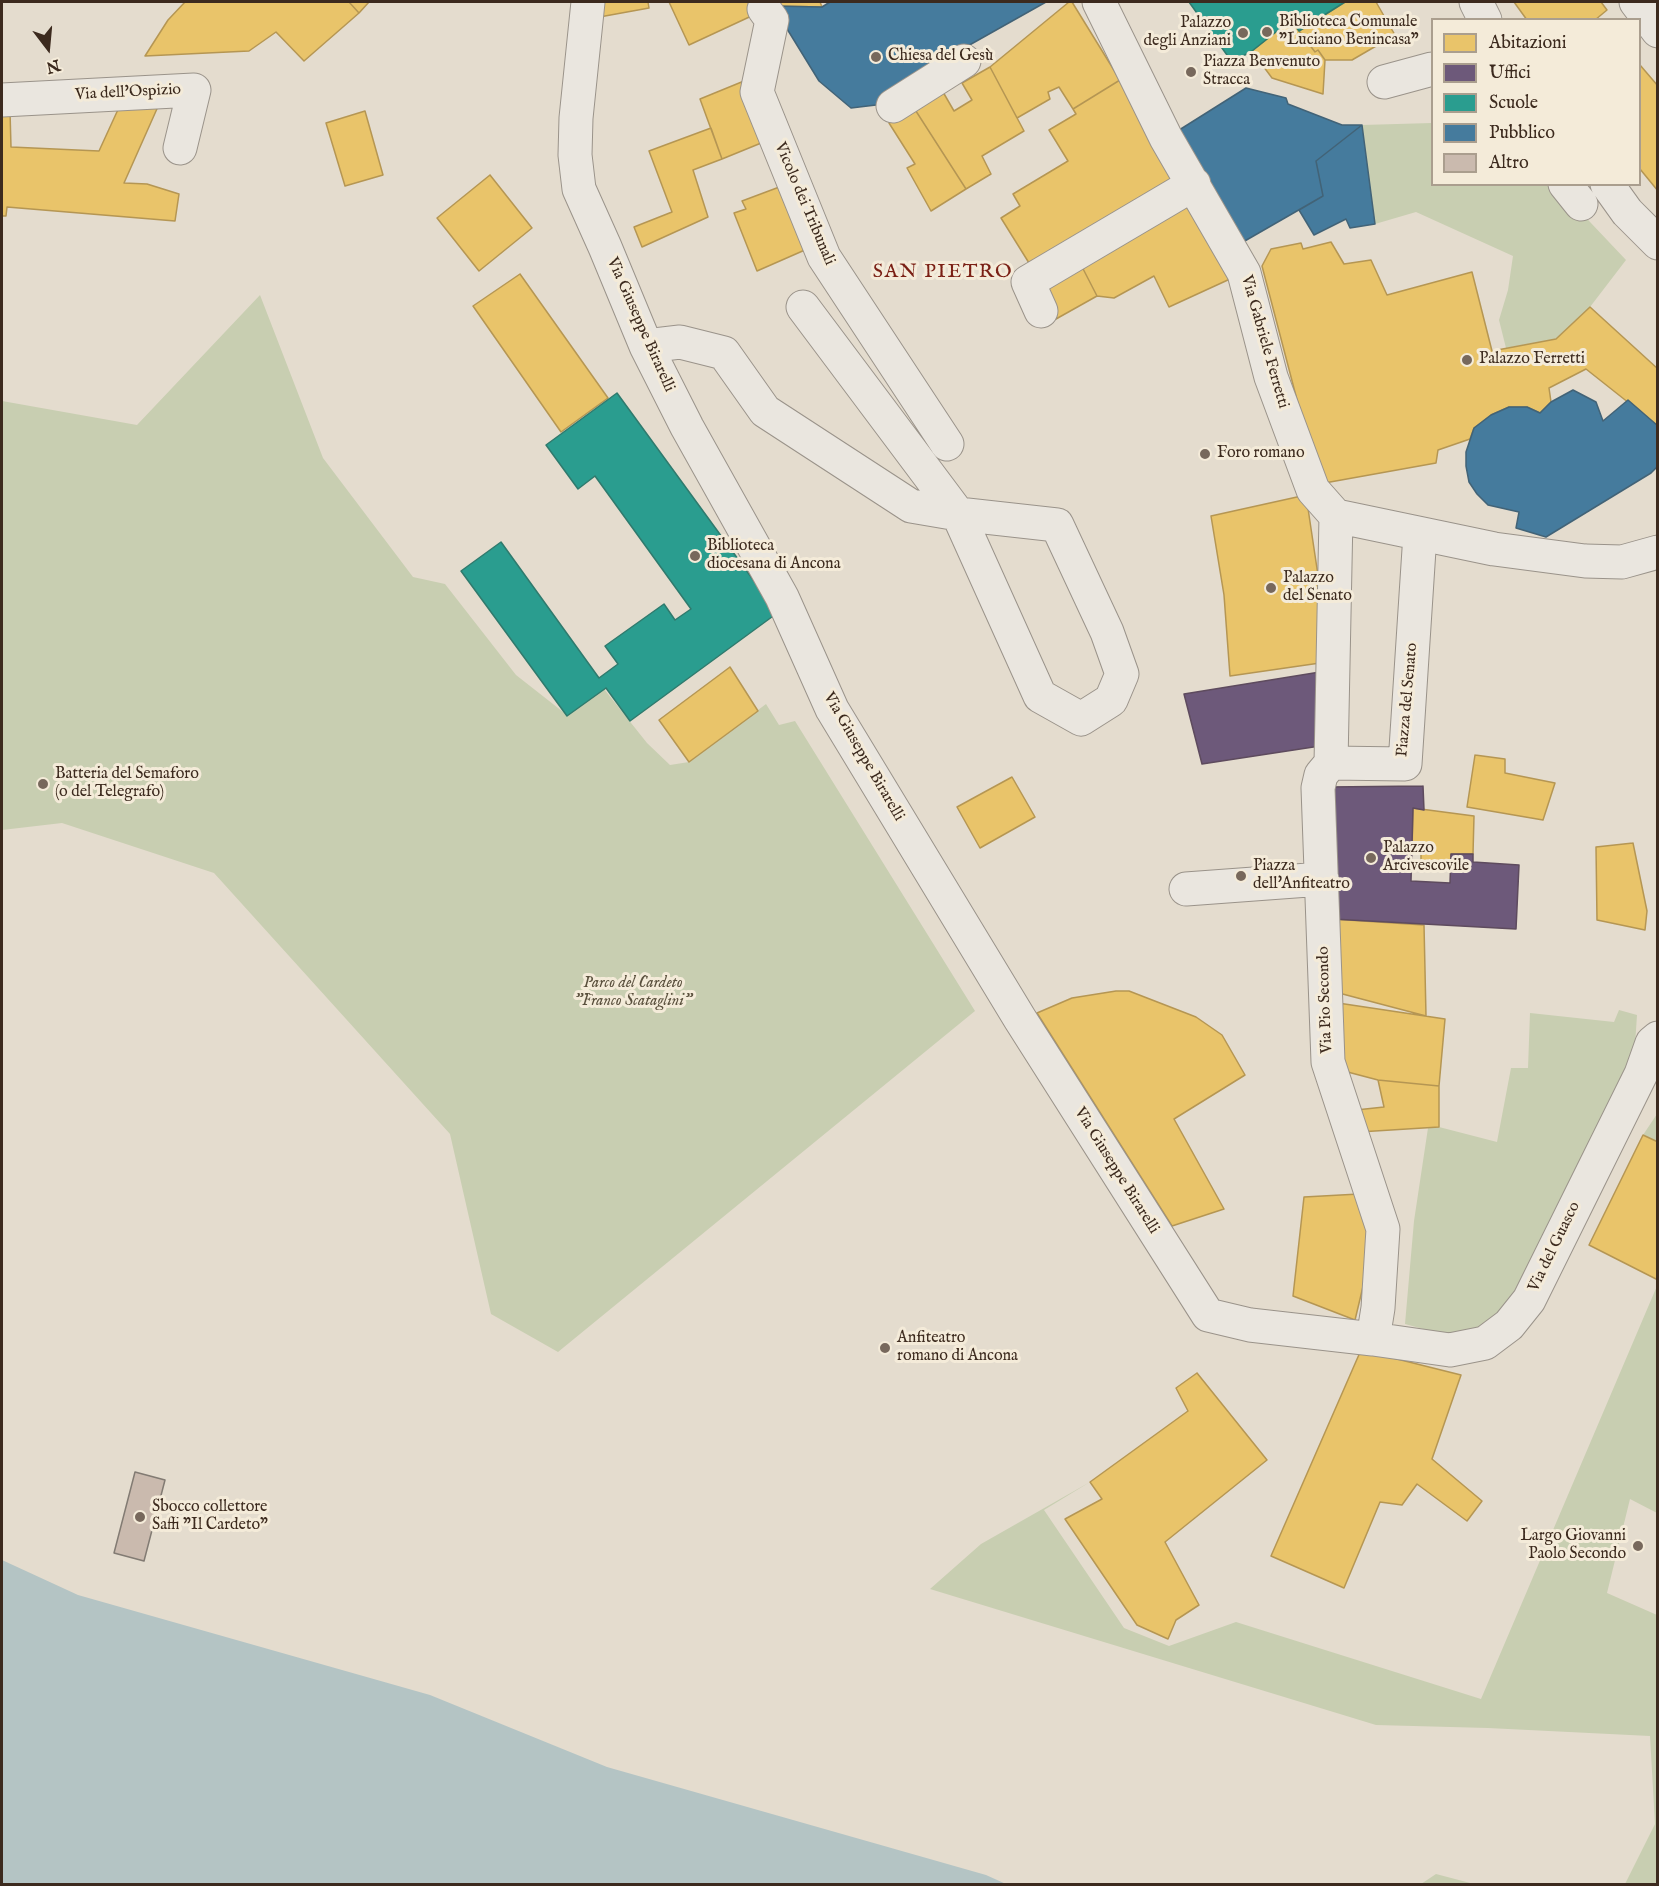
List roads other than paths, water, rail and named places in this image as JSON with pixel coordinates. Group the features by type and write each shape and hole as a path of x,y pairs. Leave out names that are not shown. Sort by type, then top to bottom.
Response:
{"street":[{"name":"Via Giuseppe Birarelli","path":"588,2 575,155 579,189 646,346 687,427 783,597 832,709 1126,1189 1208,1315 1251,1325 1373,1339"},
{"name":"Via Gabriele Ferretti","path":"1099,2 1166,138 1244,273 1271,377 1313,490 1336,516"},
{"path":"1476,2 1484,18"},
{"path":"1636,2 1658,31"},
{"name":"Vicolo dei Tribunali","path":"764,9 772,20 757,92 824,257 947,444"},
{"path":"893,106 964,61"},
{"path":"1383,82 1431,69"},
{"name":"Via dell'Ospizio","path":"2,100 120,92 194,90 180,148"},
{"path":"1041,311 1028,282 1194,184"},
{"path":"1584,191 1627,212 1658,243"},
{"path":"646,346 680,342 724,353 765,411 911,506 958,514 1057,525 1107,633 1122,674 1111,700 1081,719 1040,696 958,514 803,307"},
{"path":"1331,763 1336,516 1494,549 1585,561 1622,562 1658,552"},
{"name":"Piazza del Senato","path":"1331,763 1405,764 1420,534"},
{"name":"Via Pio Secondo","path":"1331,763 1321,775 1318,788 1328,1062 1383,1229 1378,1308 1373,1339"},
{"path":"1186,889 1322,879"},
{"name":"Via del Guasco","path":"1373,1339 1449,1350 1485,1343 1509,1325 1529,1300 1641,1074 1652,1043 1658,1038"}],"place":[{"name":"Biblioteca Comunale \"Luciano Benincasa\"","path":"1267,32"},
{"name":"Palazzo degli Anziani","path":"1243,33"},
{"name":"Chiesa del Gesù","path":"876,57"},
{"name":"Piazza Benvenuto Stracca","path":"1191,72"},
{"name":"Palazzo Ferretti","path":"1467,360"},
{"name":"Foro romano","path":"1205,454"},
{"name":"Biblioteca diocesana di Ancona","path":"695,556"},
{"name":"Palazzo del Senato","path":"1271,588"},
{"name":"Batteria del Semaforo (o del Telegrafo)","path":"43,784"},
{"name":"Palazzo Arcivescovile","path":"1371,858"},
{"name":"Piazza dell'Anfiteatro","path":"1241,876"},
{"name":"Anfiteatro romano di Ancona","path":"885,1348"},
{"name":"Sbocco collettore Saffi \"Il Cardeto\"","path":"140,1517"},
{"name":"Largo Giovanni Paolo Secondo","path":"1638,1546"}],"district":[{"name":"SAN PIETRO","path":"943,273"}],"park label":[{"name":"Parco del Cardeto \"Franco Scataglini\"","path":"633,993"}]}
